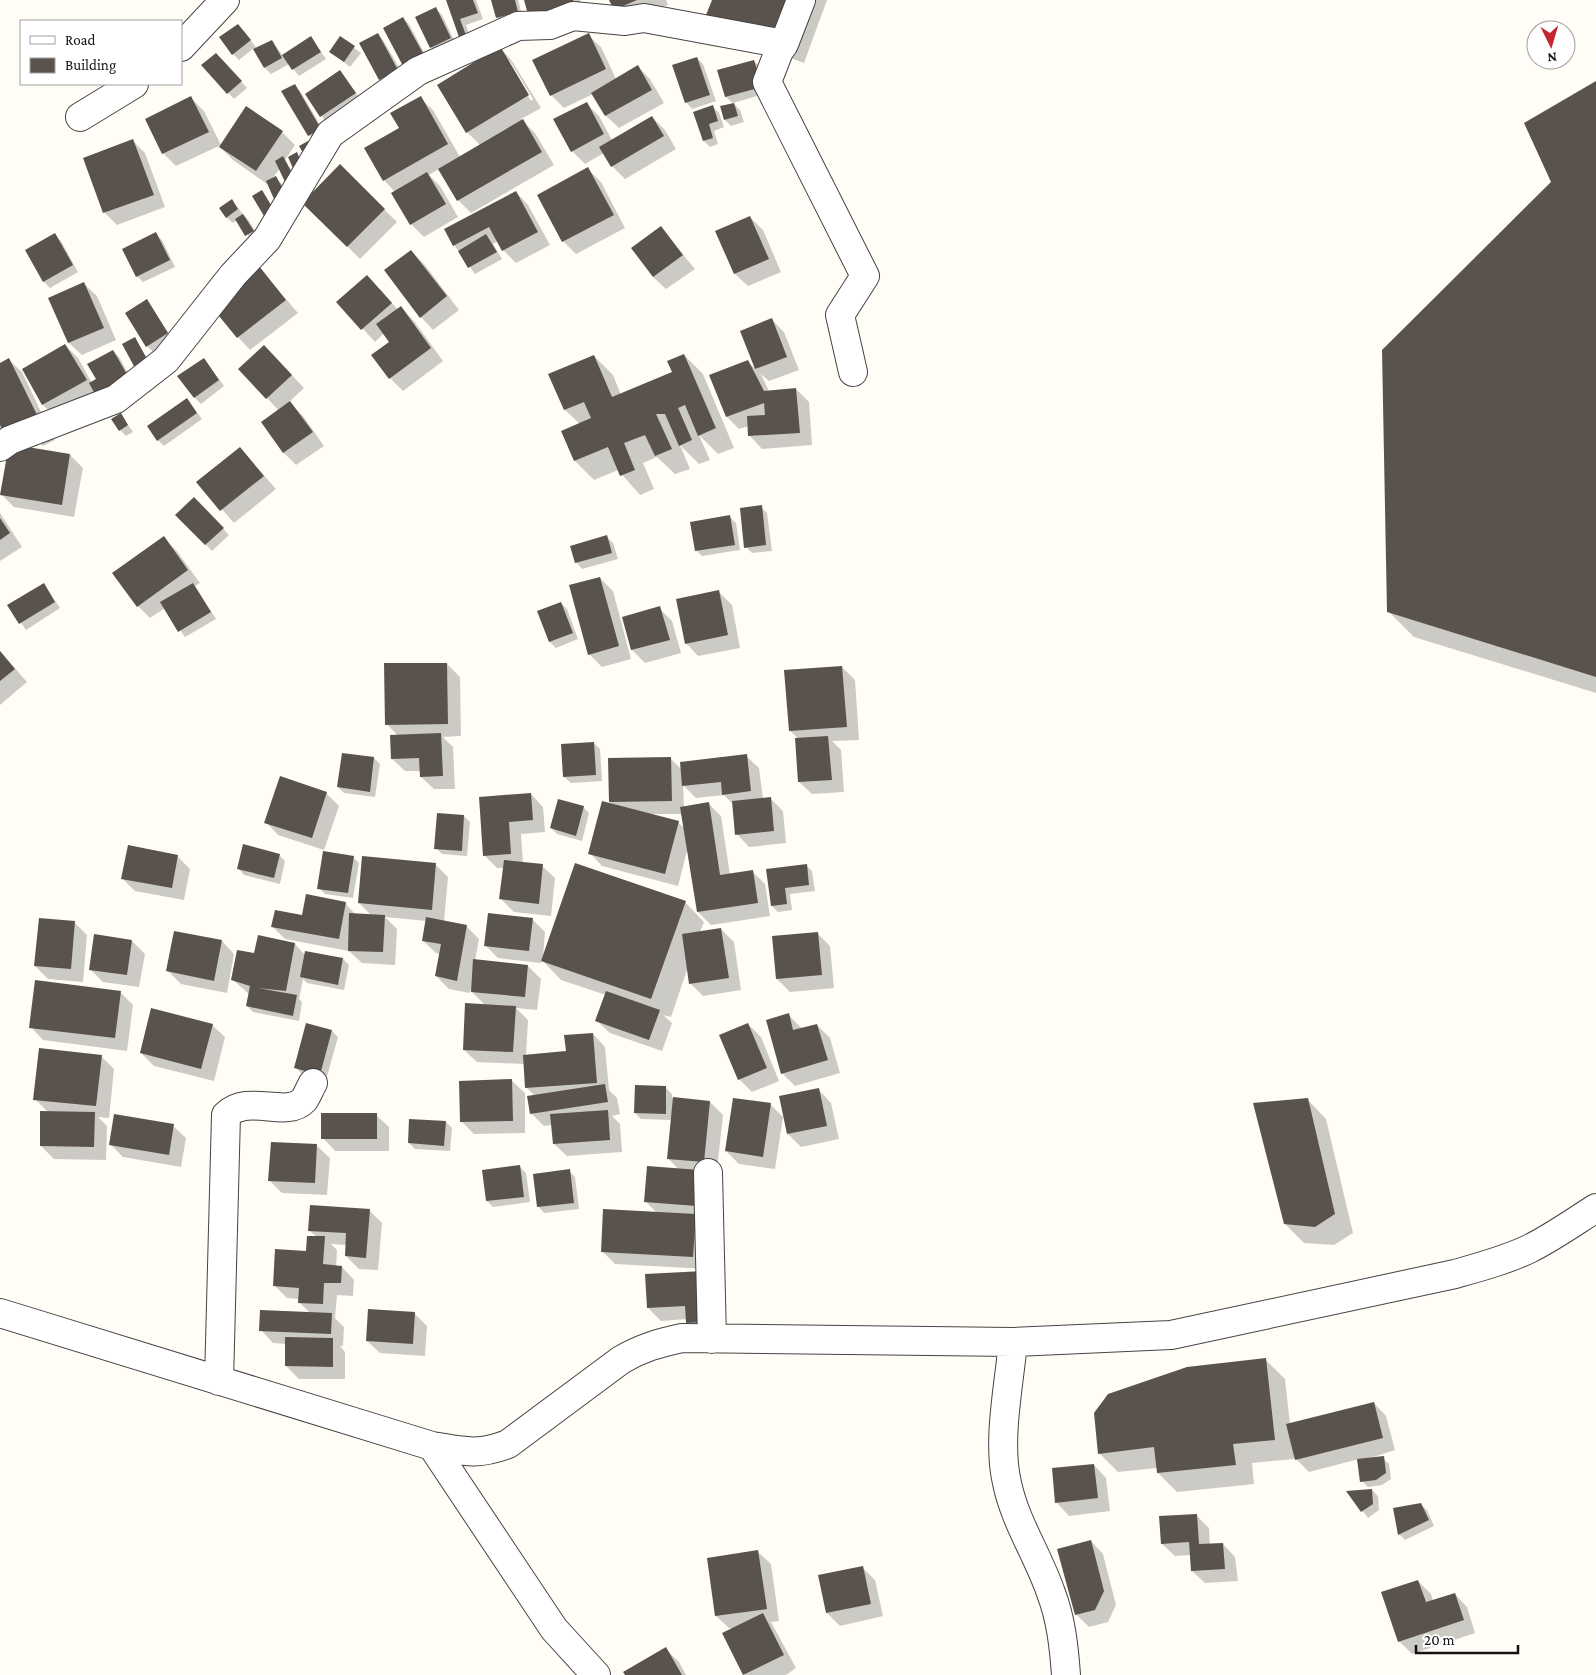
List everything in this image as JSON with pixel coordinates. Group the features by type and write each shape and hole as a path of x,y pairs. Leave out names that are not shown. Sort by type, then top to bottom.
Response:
{"street":[{"path":"182,46 225,0"},
{"path":"801,0 767,82 865,276 840,315 853,372"},
{"path":"0,447 10,440 116,399 166,360 233,275 267,239 330,134 418,71 518,26 550,25 573,16 625,21 644,18 784,44"},
{"path":"80,117 132,85"},
{"path":"219,1381 226,1115 233,1108 243,1105 285,1107 297,1104 304,1099 313,1083"},
{"path":"708,1173 712,1339"},
{"path":"0,1313 432,1446 470,1452 489,1452 508,1444 621,1360 639,1349 682,1338 1014,1342 1171,1335 1455,1274 1493,1264 1528,1250 1596,1208"},
{"path":"1014,1342 1003,1447 1006,1482 1014,1509 1051,1592 1064,1643 1066,1675"},
{"path":"432,1446 554,1629 596,1675"}],"building":[{"path":"446,0 473,0 478,13 460,19 467,38 460,40"},
{"path":"491,0 515,0 518,12 496,18"},
{"path":"524,0 573,0 574,4 529,18"},
{"path":"609,0 637,0 614,10"},
{"path":"712,0 801,0 784,44 706,15"},
{"path":"436,7 451,38 430,48 415,17"},
{"path":"403,17 424,55 403,66 383,28"},
{"path":"238,24 251,40 232,55 219,37"},
{"path":"378,33 398,70 379,80 359,43"},
{"path":"589,33 606,69 550,96 532,60"},
{"path":"311,36 321,52 292,70 282,55"},
{"path":"340,36 355,46 344,62 329,52"},
{"path":"272,40 282,58 264,68 253,49"},
{"path":"500,46 529,95 466,133 437,85"},
{"path":"216,53 242,81 227,94 201,65"},
{"path":"697,57 710,95 685,103 672,65"},
{"path":"754,60 762,87 725,97 717,70"},
{"path":"638,65 652,90 605,116 591,93"},
{"path":"340,70 356,93 320,117 305,94"},
{"path":"1596,81 1596,677 1387,612 1382,350 1551,182 1524,123"},
{"path":"295,84 321,129 308,136 281,91"},
{"path":"191,96 209,132 162,154 145,119"},
{"path":"421,96 448,144 383,181 364,148 399,128 390,113"},
{"path":"587,102 604,134 571,152 553,119"},
{"path":"734,103 738,116 724,120 720,106"},
{"path":"713,105 718,121 709,124 713,138 703,141 693,112"},
{"path":"246,106 283,131 256,171 219,147"},
{"path":"652,116 664,136 611,167 599,147"},
{"path":"523,119 542,152 457,201 438,169"},
{"path":"133,139 154,195 103,213 83,158"},
{"path":"308,141 314,153 306,158 299,146"},
{"path":"297,152 304,169 295,173 288,157"},
{"path":"283,156 295,179 286,184 275,161"},
{"path":"340,164 385,209 347,247 302,203"},
{"path":"588,167 614,215 562,242 537,195"},
{"path":"427,172 446,204 410,225 391,193"},
{"path":"276,176 285,193 274,199 266,181"},
{"path":"262,190 274,210 264,216 252,196"},
{"path":"516,191 538,232 502,251 489,227 453,246 444,229"},
{"path":"232,199 238,209 226,218 219,208"},
{"path":"243,214 254,231 245,236 235,219"},
{"path":"750,216 769,259 734,274 715,231"},
{"path":"661,226 683,255 653,277 631,248"},
{"path":"156,232 170,260 136,277 122,249"},
{"path":"55,233 73,265 43,282 25,250"},
{"path":"486,234 497,252 468,268 458,251"},
{"path":"411,250 447,296 420,318 384,270"},
{"path":"259,266 286,300 237,338 210,305"},
{"path":"367,275 392,303 361,330 336,302"},
{"path":"84,282 104,328 68,343 48,298"},
{"path":"147,299 168,333 146,347 125,313"},
{"path":"401,306 431,348 389,379 371,355 389,342 376,324"},
{"path":"772,318 787,357 755,369 740,331"},
{"path":"135,337 148,361 135,368 122,344"},
{"path":"65,344 87,380 42,405 22,369"},
{"path":"264,345 292,375 266,399 238,369"},
{"path":"113,350 128,376 95,394 89,383 96,379 87,364"},
{"path":"684,354 716,428 698,436 685,405 678,408 692,440 679,446 665,414 656,414 672,449 655,456 645,435 624,443 635,470 620,476 608,447 574,461 561,431 591,418 584,402 564,410 548,374 594,355 612,397 672,372 667,361"},
{"path":"9,358 43,427 5,434 0,425 0,363"},
{"path":"204,358 219,380 194,398 177,376"},
{"path":"748,360 764,391 796,388 800,433 748,436 747,416 765,415 764,403 726,417 709,375"},
{"path":"187,398 197,413 157,441 147,426"},
{"path":"290,401 313,432 283,453 261,422"},
{"path":"121,413 128,425 119,431 111,419"},
{"path":"9,444 70,454 62,505 0,495"},
{"path":"240,447 264,476 220,511 196,482"},
{"path":"194,497 224,528 205,545 175,515"},
{"path":"762,505 766,545 744,548 740,508"},
{"path":"730,515 735,545 695,551 690,522"},
{"path":"0,518 10,533 0,540"},
{"path":"607,535 612,553 575,563 570,546"},
{"path":"164,536 188,570 137,607 112,573"},
{"path":"600,577 619,646 588,655 569,585"},
{"path":"44,583 55,602 19,624 7,605"},
{"path":"193,583 211,612 178,632 160,602"},
{"path":"719,590 728,635 685,644 676,599"},
{"path":"561,602 573,633 549,642 537,611"},
{"path":"660,606 670,640 631,650 622,617"},
{"path":"0,651 15,669 0,681"},
{"path":"384,663 447,663 448,724 385,725"},
{"path":"842,666 847,727 789,731 784,670"},
{"path":"441,733 443,776 420,777 419,758 391,759 390,735"},
{"path":"828,736 832,780 798,782 795,738"},
{"path":"594,742 596,775 563,777 561,744"},
{"path":"342,753 374,757 370,792 337,787"},
{"path":"747,754 751,791 722,795 721,782 682,786 680,762"},
{"path":"671,757 672,801 609,802 608,758"},
{"path":"280,776 327,792 312,838 264,823"},
{"path":"531,793 533,820 509,822 511,854 483,856 479,797"},
{"path":"771,797 774,831 735,835 732,801"},
{"path":"558,799 584,806 576,836 550,828"},
{"path":"602,801 679,821 665,874 588,854"},
{"path":"709,802 720,875 753,870 758,903 697,912 680,807"},
{"path":"437,813 464,815 462,851 434,849"},
{"path":"243,844 280,854 274,878 237,869"},
{"path":"128,845 178,855 172,888 121,879"},
{"path":"323,851 354,856 348,893 317,889"},
{"path":"362,856 436,863 432,910 358,903"},
{"path":"504,860 543,864 539,904 499,899"},
{"path":"575,863 686,901 651,999 541,961"},
{"path":"807,864 809,885 785,888 787,904 771,906 766,869"},
{"path":"306,894 346,902 339,939 271,927 275,910 302,915"},
{"path":"349,913 385,915 383,952 348,951"},
{"path":"488,913 533,918 529,951 484,946"},
{"path":"426,917 467,925 457,981 435,976 441,944 422,941"},
{"path":"39,918 75,921 71,969 34,966"},
{"path":"721,928 729,978 689,984 682,934"},
{"path":"174,931 222,940 214,981 166,971"},
{"path":"818,932 822,975 776,979 772,936"},
{"path":"94,934 132,940 127,975 89,970"},
{"path":"258,935 295,943 286,991 258,988 297,995 293,1016 246,1006 250,986 231,980 237,950 254,953"},
{"path":"305,951 343,958 338,985 300,977"},
{"path":"473,959 528,965 525,997 471,992"},
{"path":"35,980 121,991 115,1038 29,1028"},
{"path":"606,991 660,1010 649,1040 595,1021"},
{"path":"465,1003 516,1006 513,1052 463,1050"},
{"path":"151,1008 213,1024 201,1069 140,1053"},
{"path":"789,1013 793,1030 817,1024 828,1060 781,1074 766,1020"},
{"path":"306,1023 332,1030 320,1075 294,1068"},
{"path":"748,1023 767,1068 738,1080 719,1035"},
{"path":"593,1033 597,1083 525,1088 523,1055 566,1051 564,1035"},
{"path":"39,1048 102,1055 96,1106 33,1100"},
{"path":"512,1079 513,1121 460,1122 459,1081"},
{"path":"605,1084 608,1102 530,1114 527,1096"},
{"path":"635,1085 666,1086 666,1114 634,1113"},
{"path":"819,1088 827,1126 787,1134 779,1096"},
{"path":"673,1097 710,1101 704,1162 667,1159"},
{"path":"733,1098 771,1103 763,1157 725,1151"},
{"path":"1308,1098 1335,1214 1315,1227 1284,1224 1253,1103"},
{"path":"608,1110 610,1140 553,1144 550,1114"},
{"path":"40,1111 95,1112 94,1147 40,1146"},
{"path":"321,1113 377,1113 377,1139 321,1139"},
{"path":"114,1114 174,1124 169,1155 109,1145"},
{"path":"409,1119 446,1121 444,1146 408,1143"},
{"path":"271,1142 317,1144 315,1183 268,1181"},
{"path":"520,1165 524,1197 486,1201 482,1170"},
{"path":"647,1166 700,1170 697,1206 644,1202"},
{"path":"570,1169 574,1203 537,1207 533,1174"},
{"path":"310,1205 370,1209 366,1258 345,1256 346,1233 308,1231"},
{"path":"603,1209 696,1214 693,1257 601,1252"},
{"path":"307,1236 325,1236 323,1264 342,1266 341,1283 324,1283 323,1304 298,1303 299,1288 273,1286 275,1249 306,1251"},
{"path":"704,1271 708,1322 686,1323 685,1306 647,1308 645,1274"},
{"path":"368,1309 415,1312 413,1344 366,1341"},
{"path":"260,1310 332,1313 331,1334 259,1331"},
{"path":"285,1337 333,1338 333,1367 285,1366"},
{"path":"1266,1358 1275,1440 1233,1444 1236,1465 1157,1473 1154,1447 1098,1454 1094,1413 1108,1394 1187,1367"},
{"path":"1374,1402 1383,1438 1295,1460 1286,1424"},
{"path":"1384,1456 1386,1473 1376,1480 1360,1482 1357,1459"},
{"path":"1094,1464 1098,1498 1055,1503 1052,1468"},
{"path":"1372,1489 1373,1504 1361,1512 1346,1491"},
{"path":"1421,1503 1429,1520 1398,1535 1393,1508"},
{"path":"1197,1514 1199,1544 1223,1543 1225,1569 1191,1571 1189,1542 1161,1544 1159,1516"},
{"path":"1091,1540 1104,1591 1095,1610 1075,1615 1057,1549"},
{"path":"758,1550 767,1609 715,1616 707,1558"},
{"path":"863,1566 871,1604 826,1613 818,1575"},
{"path":"1418,1580 1426,1602 1455,1593 1464,1620 1398,1642 1381,1592"},
{"path":"763,1613 784,1655 743,1675 722,1633"},
{"path":"666,1647 682,1675 625,1675 623,1672"}]}
